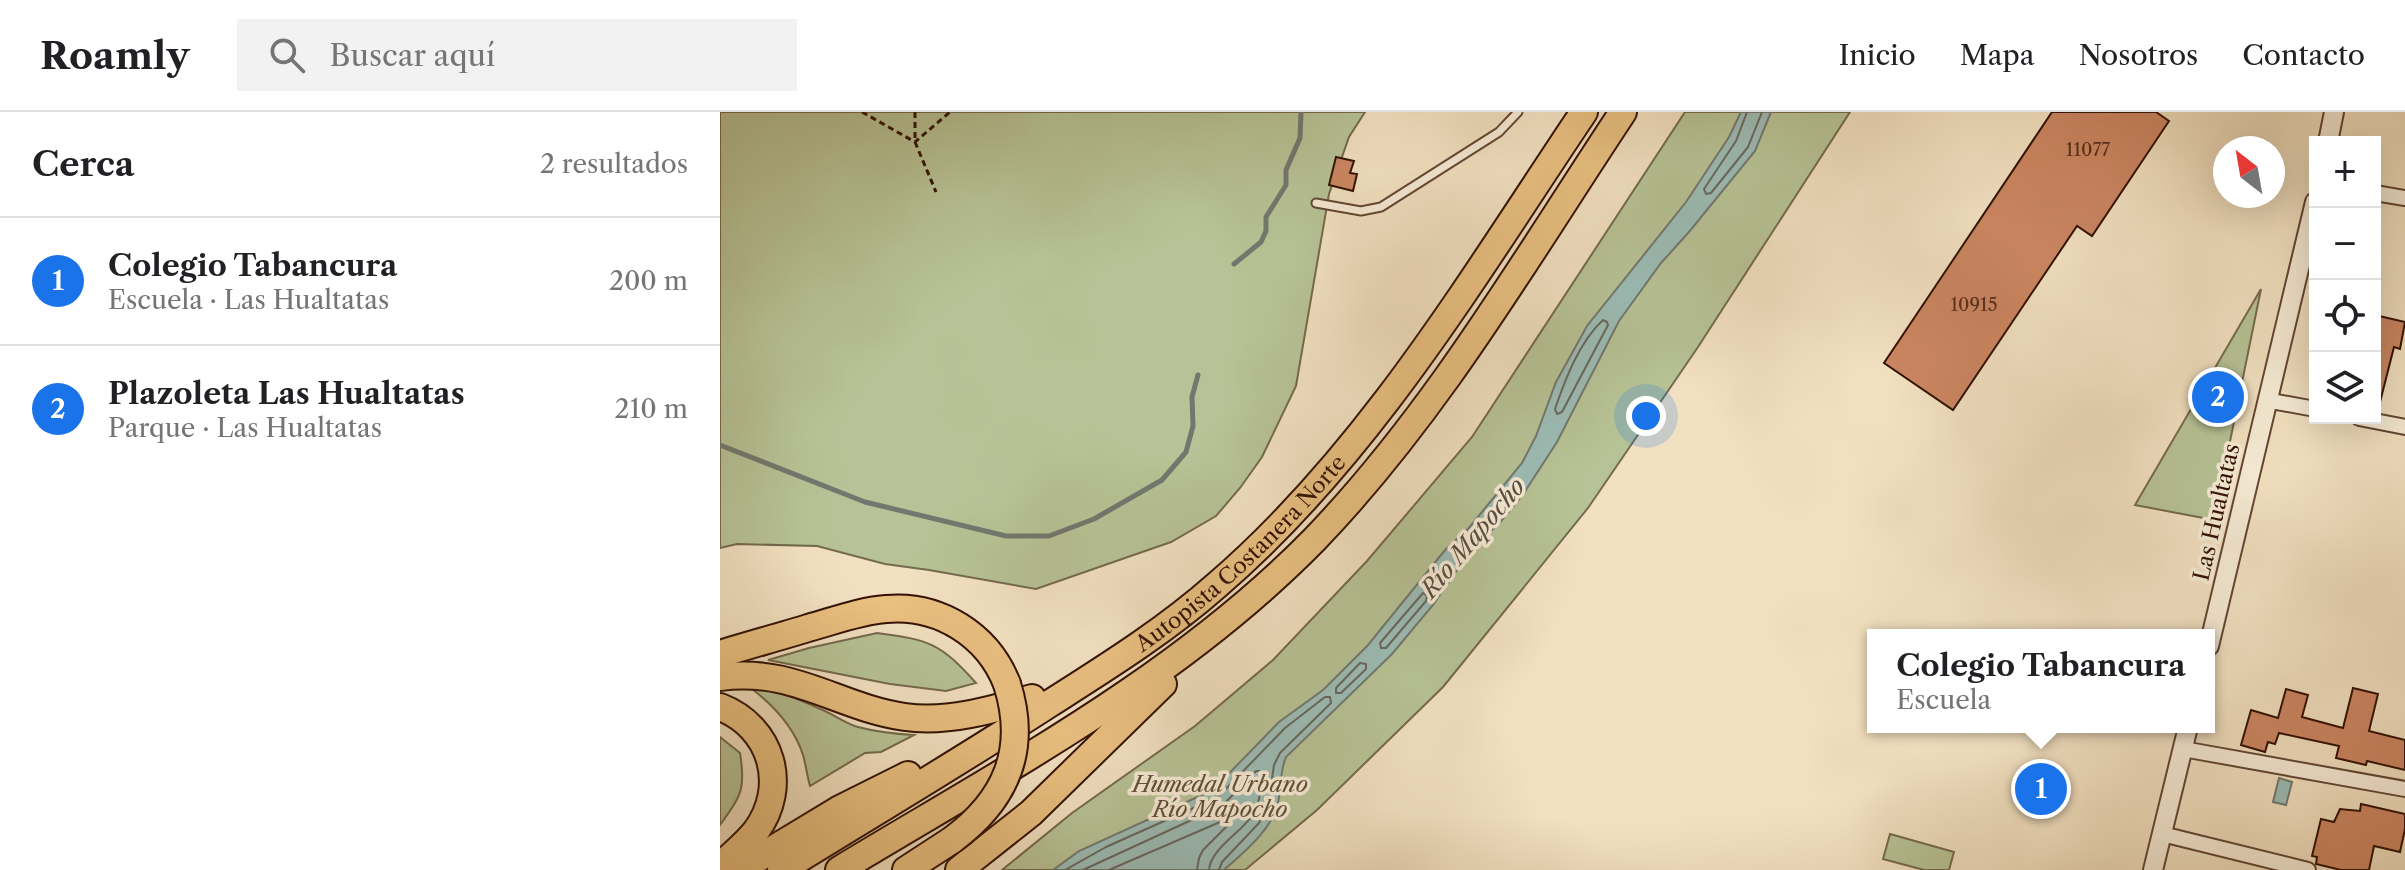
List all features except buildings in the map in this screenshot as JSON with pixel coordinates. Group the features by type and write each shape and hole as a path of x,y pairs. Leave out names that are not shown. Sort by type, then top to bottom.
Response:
{"highway":[{"name":"Autopista Costanera Norte","path":"781,870 1088,679 1156,634 1217,586 1276,529 1329,471 1418,357 1584,112"},
{"name":"Autopista Costanera Norte","path":"839,870 1144,683 1241,607 1313,540 1404,436 1463,356 1623,112"},
{"path":"720,654 864,612 890,609 909,609 943,618 970,633 990,654 1007,684 1015,729 1012,758 1002,787 986,812 952,840 906,870"},
{"path":"959,870 1060,786 1167,680 1203,638"},
{"path":"720,677 750,675 788,680 875,711 926,719 1008,705 1088,679"},
{"path":"720,707 740,717 757,733 769,756 773,781 768,807 756,831 720,866"},
{"path":"739,870 870,793 1003,734"}],"street":[{"path":"2329,136 2334,112"},
{"path":"2381,194 2405,198"},
{"name":"Las Hualtatas","path":"2213,629 2314,208"},
{"path":"2266,400 2309,408"},
{"path":"2381,422 2405,427"},
{"path":"2153,870 2187,733"},
{"path":"2183,749 2405,789"},
{"path":"2162,834 2308,870"}],"lane":[{"path":"1316,203 1361,211 1381,207 1499,132 1518,112"}],"path":[{"path":"862,112 915,142"},
{"path":"915,112 915,142 936,192"},
{"path":"915,142 950,112"}],"green space":[{"path":"720,112 1365,112 1349,137 1329,194 1296,386 1262,457 1216,516 1171,542 1036,589 885,564 817,546 737,544 720,548"},
{"name":"Humedal Urbano Río Mapocho","path":"1685,112 1850,112 1698,347 1588,508 1443,687 1317,810 1245,870 1002,870 1072,813 1195,726 1273,660 1367,561 1472,437"},
{"path":"2261,289 2214,520 2135,505"},
{"path":"877,633 922,641 943,651 976,683 946,691 890,684 768,660 809,648"},
{"path":"752,689 794,698 858,727 914,735 881,752 865,753 810,786 803,755 789,726"},
{"path":"720,737 740,753 742,784 737,799 720,825"},
{"path":"1890,834 1954,852 1949,870 1924,870 1883,859"}],"water":[{"name":"Río Mapocho","path":"1741,112 1771,112 1755,151 1661,263 1619,321 1557,442 1522,496 1468,554 1433,605 1392,654 1286,757 1277,807 1255,842 1224,870 1053,870 1079,851 1213,790 1279,722 1323,690 1368,645 1445,550 1468,529 1522,463 1536,436 1556,382 1587,326 1686,202 1729,137"},
{"path":"2279,778 2292,782 2286,805 2273,802"}],"waterway":[{"path":"1234,264 1261,242 1266,231 1266,217 1286,185 1286,170 1300,138 1301,112"},
{"path":"720,445 865,502 1006,536 1049,536 1094,519 1162,480 1186,452 1193,426 1192,397 1198,375"}],"place":[{"name":"Plazoleta Las Hualtatas","path":"2218,397"},
{"name":"Colegio Tabancura","path":"2041,789"}]}
